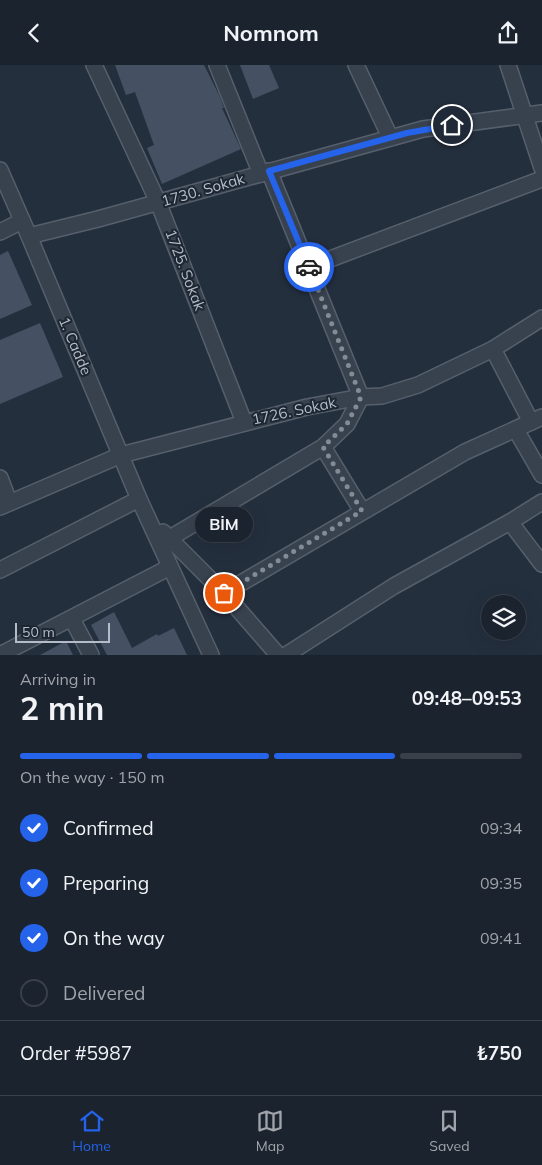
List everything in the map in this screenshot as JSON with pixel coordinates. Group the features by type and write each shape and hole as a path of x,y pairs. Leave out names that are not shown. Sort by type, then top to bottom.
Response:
{"street":[{"name":"1725. Sokak","path":"94,65 158,202 244,422"},
{"path":"170,538 323,447 347,424 361,397 309,267 217,65"},
{"path":"356,65 390,137"},
{"path":"508,65 542,168"},
{"name":"1730. Sokak","path":"29,236 423,129 542,113"},
{"name":"1. Cadde","path":"0,171 139,499 211,655"},
{"path":"309,267 542,179"},
{"path":"0,232 22,221"},
{"name":"1726. Sokak","path":"5,504 121,455 307,407 382,395 418,385 493,349 542,318"},
{"path":"224,593 465,452 536,420 493,349"},
{"path":"516,430 542,475"},
{"path":"323,447 362,511"},
{"path":"0,478 5,504"},
{"path":"0,570 139,499"},
{"path":"286,655 394,586 510,522 542,502"},
{"name":"1. Cadde","path":"150,522 170,538 224,593 278,655"},
{"path":"510,522 542,564"},
{"path":"0,655 170,567"},
{"path":"72,619 91,655"}],"building":[{"path":"115,65 204,65 220,97 224,108 222,108 241,149 162,184 147,148 154,145 135,92 126,95"},
{"path":"240,65 269,65 279,88 253,99"},
{"path":"8,251 32,305 0,319 0,255"},
{"path":"40,323 63,377 0,404 0,340"},
{"path":"114,612 132,648 157,634 158,636 174,628 187,655 107,655 91,625"},
{"path":"66,641 73,655 40,655"}],"way so far":[{"path":"224,593 362,511 323,447 347,424 361,397 309,267"}],"place":[{"name":"BİM","path":"224,593"}],"route":[{"path":"309,267 269,171 407,133 452,125"}]}
